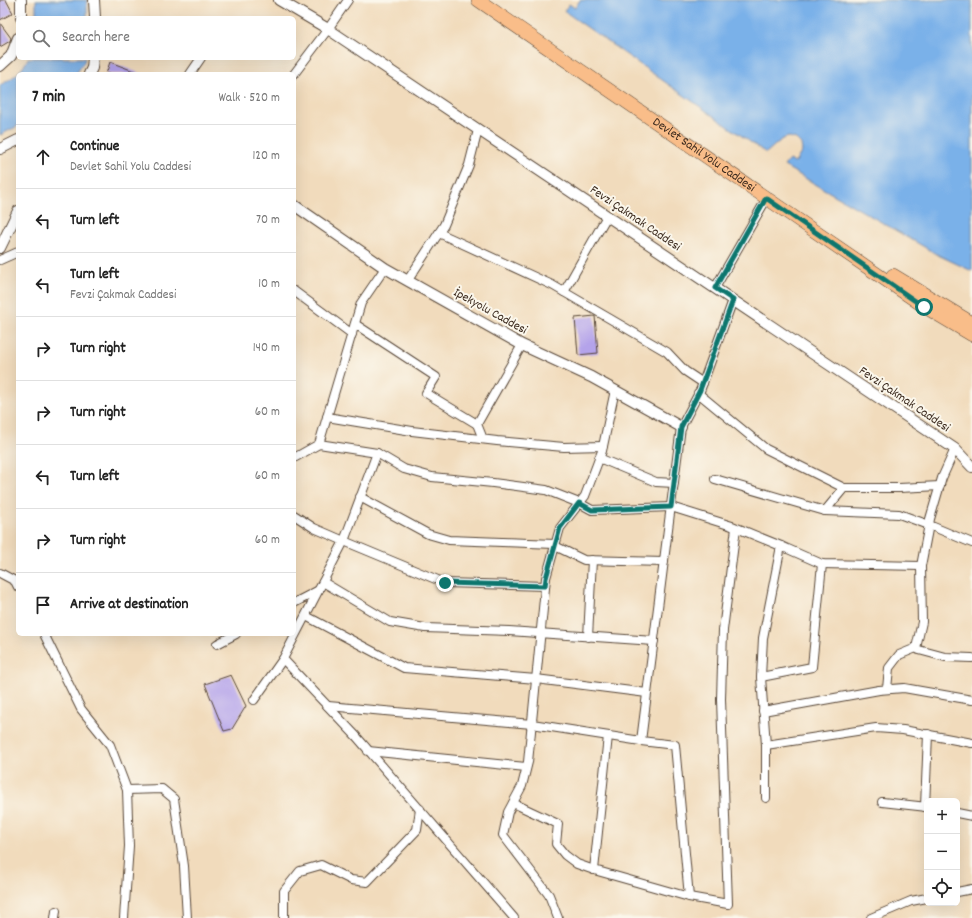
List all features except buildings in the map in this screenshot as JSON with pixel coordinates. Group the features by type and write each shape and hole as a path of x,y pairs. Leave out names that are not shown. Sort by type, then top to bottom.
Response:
{"main road":[{"name":"Devlet Sahil Yolu Caddesi","path":"478,0 924,307 972,335"},
{"name":"Devlet Sahil Yolu Caddesi","path":"491,0 878,266 972,323"}],"street":[{"path":"21,16 22,0"},
{"path":"94,0 95,16"},
{"name":"Fevzi Çakmak Caddesi","path":"279,0 328,29 955,449 972,467"},
{"path":"296,72 348,0"},
{"path":"0,66 12,56 16,44"},
{"path":"90,72 93,60"},
{"path":"191,72 200,60"},
{"path":"408,280 444,225 469,165 478,130"},
{"path":"0,149 16,141"},
{"path":"715,288 766,198"},
{"name":"İpekyolu Caddesi","path":"296,209 385,268 522,345 591,377 681,427"},
{"path":"0,248 16,215"},
{"path":"564,292 607,216"},
{"path":"439,233 552,285 667,352 685,371 703,383"},
{"path":"0,260 16,253"},
{"path":"318,444 361,303 385,268"},
{"path":"296,292 352,334"},
{"path":"641,741 681,427 703,383 733,300"},
{"path":"355,324 436,377 426,393 477,424 483,439"},
{"path":"477,424 522,345"},
{"path":"558,918 550,895 503,835 508,812 522,786 526,766 532,724 546,578 560,528 585,496 599,458 615,390"},
{"path":"698,394 766,449 844,488 940,486"},
{"path":"327,417 412,431 483,439 564,447 603,446"},
{"path":"296,457 318,444 377,453 404,469 432,477 546,490 579,503 592,510 671,507 736,528 822,564 921,566"},
{"path":"916,648 922,622 921,566 929,525 942,478 955,449"},
{"path":"296,636 344,541 377,453"},
{"path":"599,458 656,482 674,483"},
{"path":"715,479 825,511 899,514 972,543"},
{"path":"825,511 844,488"},
{"path":"360,498 428,534 449,540 555,545 584,560 664,562"},
{"path":"296,519 344,541 445,583 545,586"},
{"path":"513,803 558,824 556,844 565,855 577,864 689,897 728,904 721,699 723,630 736,528"},
{"path":"766,798 766,745 761,677 763,638 781,546"},
{"path":"588,637 592,560"},
{"path":"761,677 812,667 822,564"},
{"path":"0,573 16,582"},
{"path":"296,602 321,586"},
{"path":"321,586 390,622 425,628 509,630 654,641"},
{"path":"306,616 404,668 536,679 647,693"},
{"path":"45,636 81,709 110,745 127,790 129,846 124,918"},
{"path":"217,644 232,636"},
{"path":"254,700 284,659 296,636"},
{"path":"887,689 889,668 899,655 916,648 945,657 972,658"},
{"path":"284,659 420,809 514,918"},
{"path":"763,711 879,690 904,688 972,700"},
{"path":"328,706 532,724 675,745 689,897"},
{"path":"766,745 876,728 903,730 972,743"},
{"path":"926,798 928,734"},
{"path":"594,870 608,736"},
{"path":"368,751 526,766"},
{"path":"127,790 162,789 174,799 184,866 187,918"},
{"path":"882,802 924,807"},
{"path":"284,918 284,891 300,871 321,865 351,880 367,882 416,830 420,809"},
{"path":"960,814 972,816"},
{"path":"960,891 972,889"},
{"path":"871,918 911,901 924,899"}],"water":[{"path":"36,0 87,0 87,16 36,16"},
{"path":"580,0 972,0 972,271 940,256 784,166 789,160 795,163 802,151 801,144 796,139 789,137 782,139 766,153 564,11 569,4 575,8"},
{"path":"27,60 84,60 77,72 19,72"},
{"path":"16,75 16,127 0,135 0,85"}],"route":[{"path":"445,583 545,586 560,528 579,503 592,510 671,507 681,427 700,390 733,300 715,288 766,198 924,307"}]}
